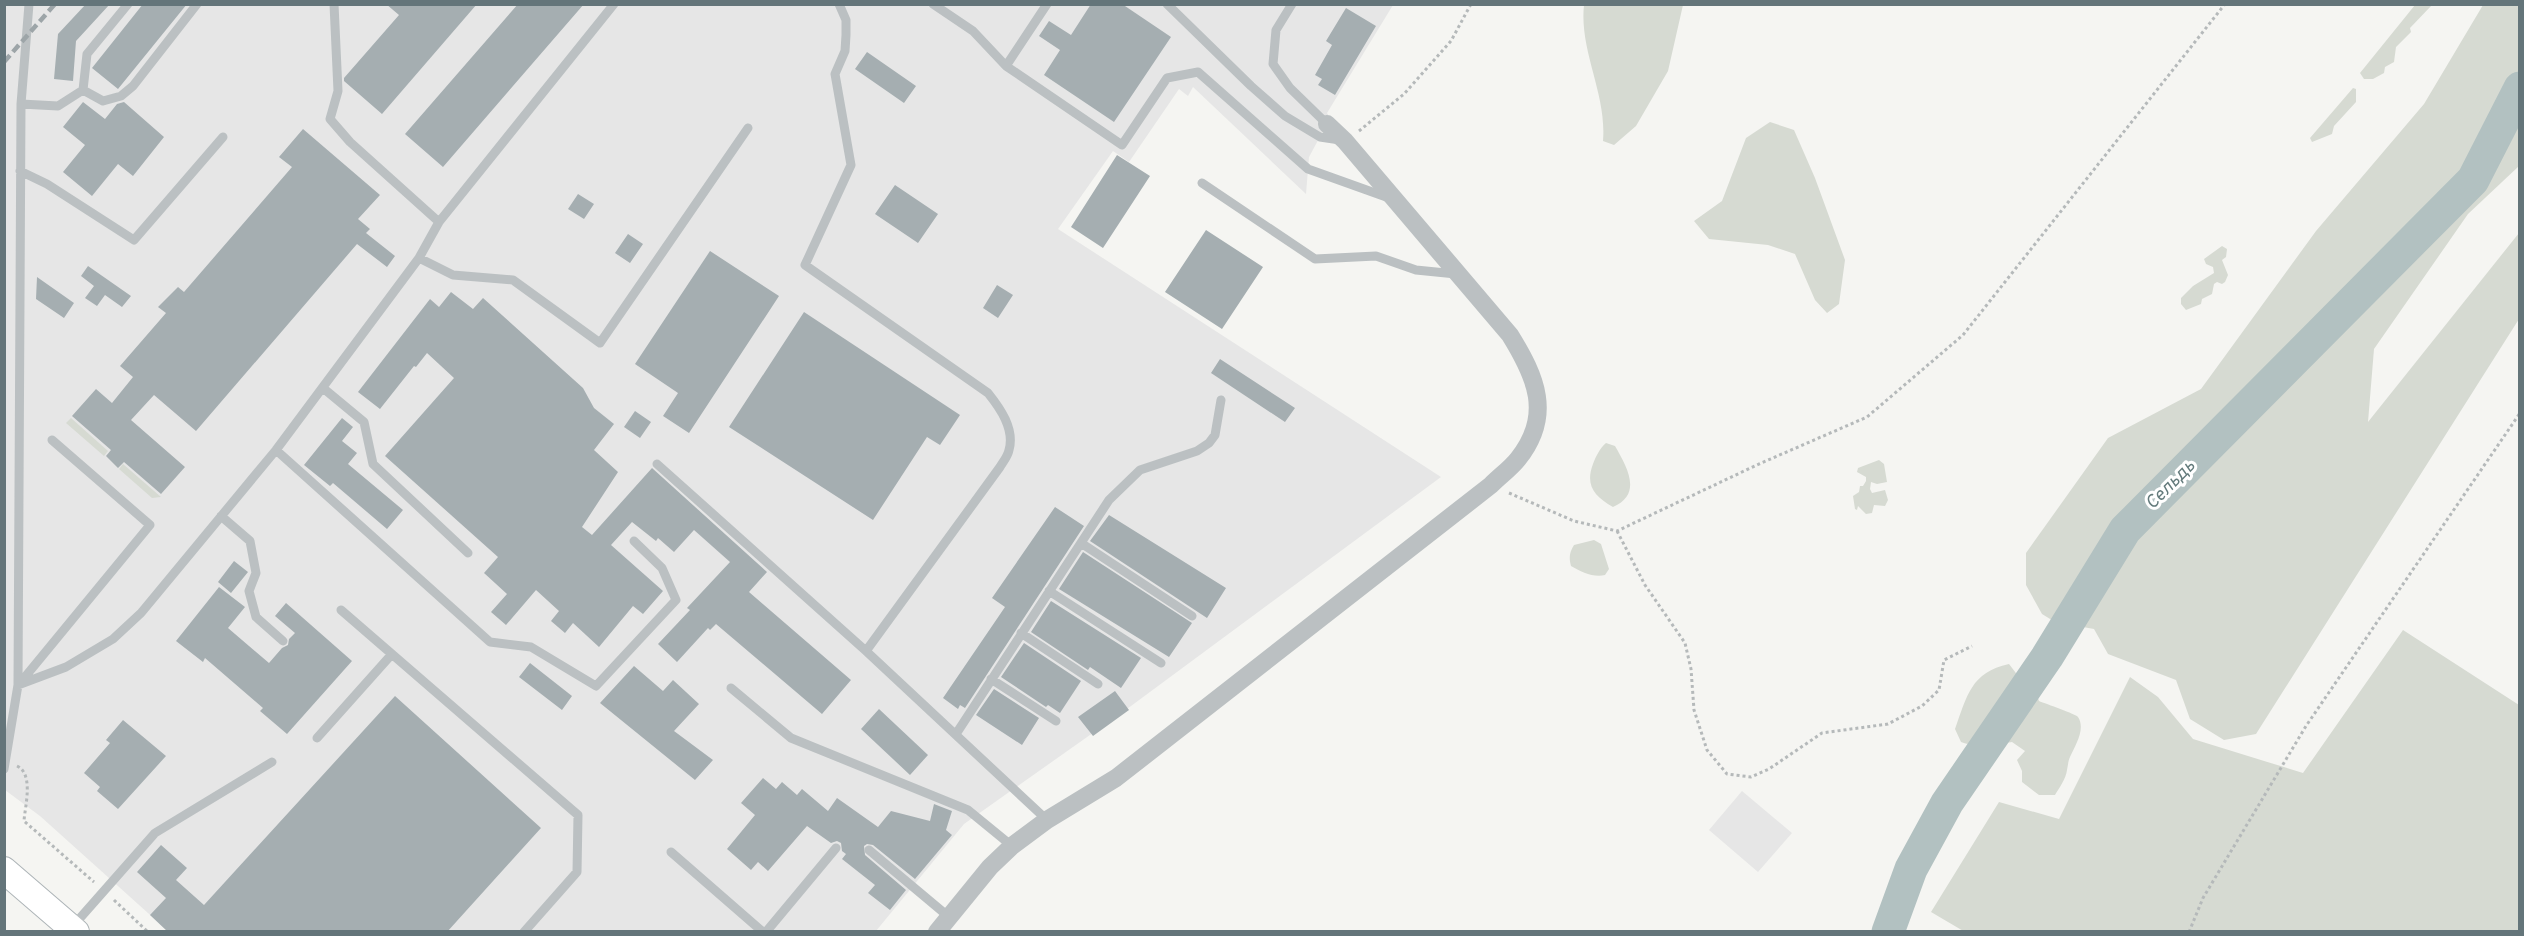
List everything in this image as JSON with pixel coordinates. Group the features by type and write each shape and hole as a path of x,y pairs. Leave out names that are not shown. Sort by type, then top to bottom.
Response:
{"main road":[{"path":"4,870 74,930"}],"street":[{"path":"937,932 990,867 1012,846 1047,820 1124,772 1491,485 1519,459 1533,433 1538,412 1537,393 1529,366 1510,335 1461,275 1328,124"}],"lane":[{"path":"6,765 18,685 21,104 29,4"},
{"path":"83,90 87,54 128,4"},
{"path":"83,90 104,101 121,96 133,86 198,4"},
{"path":"334,4 338,92 330,119 350,142 439,222"},
{"path":"18,685 66,667 113,639 141,613 276,450 419,258 439,222 614,4"},
{"path":"839,4 846,20 846,35 845,51 835,74 851,165 805,265 988,393 1002,410 1009,430 1010,449 1000,467 866,651"},
{"path":"933,4 973,31 1006,66 1122,145 1167,78 1198,72 1308,169 1397,201"},
{"path":"1006,66 1047,4"},
{"path":"1167,4 1285,116 1320,137 1345,141"},
{"path":"1292,4 1276,30 1273,64 1290,88 1328,124"},
{"path":"21,104 58,106 83,90"},
{"path":"419,258 453,275 513,280 600,343 748,128"},
{"path":"20,171 47,184 134,240 223,137"},
{"path":"1202,183 1315,259 1376,256 1416,270 1461,275"},
{"path":"322,388 364,422 373,465 468,554"},
{"path":"956,734 1109,500 1140,470 1197,451 1209,443 1215,435 1221,400"},
{"path":"18,685 150,525 52,440"},
{"path":"276,450 490,642 531,647 596,686 676,600 662,568 634,541"},
{"path":"657,464 866,651 1047,820"},
{"path":"221,516 250,542 256,573 249,591 256,617 283,641"},
{"path":"1081,543 1192,616"},
{"path":"1049,591 1161,663"},
{"path":"341,610 578,815 577,872 524,932"},
{"path":"1022,633 1098,684"},
{"path":"317,738 392,654"},
{"path":"991,679 1056,721"},
{"path":"731,688 791,738 968,810 1012,846"},
{"path":"74,930 104,891 155,833 272,762"},
{"path":"671,852 764,932 836,848"},
{"path":"869,850 949,917"}],"path":[{"path":"1345,141 1404,94 1451,41 1472,4"},
{"path":"1491,485 1574,521 1617,531 1759,464 1867,417 1963,335 2225,4"},
{"path":"2189,932 2203,898 2306,726 2520,413"},
{"path":"1617,531 1645,585 1685,643 1691,669 1694,710 1707,750 1727,774 1751,777 1769,769 1822,733 1888,724 1922,706 1939,690 1944,660 1972,646"},
{"path":"6,765 21,768 27,777 24,822 148,932"}],"shaded area":[{"path":"5,5 1393,5 1327,113 1330,118 1309,157 1306,194 1193,87 1188,96 1179,89 1129,162 1113,151 1058,229 1441,477 1131,706 964,824 876,931 168,931 40,816 5,790"},
{"path":"1584,5 1683,5 1668,71 1636,126 1614,145 1603,141 1601,106 1585,39"},
{"path":"2415,5 2432,5 2396,47 2394,62 2385,67 2384,73 2373,79 2364,79 2360,73"},
{"path":"2483,5 2519,5 2519,166 2468,214 2374,349 2368,422 2519,233 2519,319 2256,734 2224,740 2190,719 2176,680 2108,654 2094,629 2055,622 2042,614 2026,585 2026,553 2108,438 2201,389 2316,231 2424,104"},
{"path":"2353,88 2356,89 2356,102 2334,126 2332,134 2312,142 2310,138"},
{"path":"1770,122 1794,130 1815,178 1845,260 1839,304 1827,313 1815,300 1795,254 1768,245 1709,239 1694,221 1722,201 1746,138"},
{"path":"2222,246 2227,249 2226,257 2222,260 2228,275 2225,282 2214,284 2212,294 2202,299 2201,304 2186,310 2181,304 2181,298 2193,286 2214,273 2213,267 2206,264 2204,259"},
{"path":"71,418 108,451 104,456 66,423"},
{"path":"1606,443 1615,446 1630,479 1628,495 1613,507 1596,494 1590,478 1595,458"},
{"path":"1879,460 1884,464 1887,482 1877,484 1871,482 1870,489 1872,493 1885,490 1888,500 1885,506 1874,505 1872,513 1866,514 1858,506 1857,510 1855,509 1853,496 1859,492 1860,486 1863,486 1866,481 1866,477 1857,472 1858,468"},
{"path":"123,464 161,497 152,498 119,469"},
{"path":"1594,540 1601,544 1609,569 1605,575 1592,575 1571,566 1570,556 1574,545"},
{"path":"2403,630 2519,705 2519,931 1965,932 1931,912 1999,802 2059,819 2130,677 2158,697 2193,739 2303,773"},
{"path":"2009,664 2025,685 2035,689 2039,701 2078,717 2080,722 2079,737 2069,759 2065,777 2055,795 2039,795 2022,782 2022,771 2017,760 2025,751 2012,742 1991,741 1967,744 1961,742 1955,729 1967,696 1978,679 1996,668"},
{"path":"1742,791 1792,833 1758,872 1709,830"}],"building":[{"path":"86,4 110,4 76,41 73,81 54,79 58,34"},
{"path":"143,4 187,4 118,89 92,68"},
{"path":"386,4 477,4 382,114 344,81 344,78 399,15"},
{"path":"518,4 584,4 443,167 405,134"},
{"path":"1091,4 1122,4 1171,37 1114,122 1044,75 1060,50 1039,36 1049,21 1071,35"},
{"path":"1346,8 1376,26 1335,95 1318,85 1322,79 1315,75 1332,45 1326,41"},
{"path":"867,52 916,86 904,103 855,69"},
{"path":"83,102 105,119 117,104 124,102 164,137 133,176 118,164 92,196 63,172 85,145 63,127"},
{"path":"303,129 380,195 358,219 370,229 366,233 395,256 387,267 357,244 196,431 154,395 131,420 185,467 161,494 124,462 118,468 106,456 111,450 72,416 96,389 112,403 133,377 120,366 166,313 158,307 178,287 184,292 292,167 279,157"},
{"path":"1117,155 1150,176 1103,248 1071,227"},
{"path":"895,185 938,214 918,243 875,214"},
{"path":"578,194 594,204 584,219 568,209"},
{"path":"1206,230 1263,267 1222,329 1165,292"},
{"path":"628,234 643,244 630,263 615,253"},
{"path":"710,251 779,296 689,433 663,416 678,393 635,364"},
{"path":"88,266 131,296 122,307 105,295 97,306 85,298 94,286 81,276"},
{"path":"37,277 74,303 64,318 36,299"},
{"path":"997,285 1013,295 998,318 983,308"},
{"path":"451,292 473,309 483,298 583,388 594,408 614,424 594,450 618,472 582,527 592,535 652,468 767,572 749,592 851,680 822,714 716,624 710,630 708,628 677,662 658,644 690,610 687,608 730,562 694,530 674,552 658,538 656,541 632,522 611,545 663,591 643,614 633,606 599,647 573,623 565,633 551,621 559,611 536,590 506,625 491,612 507,594 484,573 498,557 385,456 454,378 427,353 380,409 358,392 430,299 439,307"},
{"path":"804,312 960,415 940,445 927,437 873,520 729,427"},
{"path":"1220,359 1295,408 1285,422 1211,373"},
{"path":"635,411 651,422 640,438 624,427"},
{"path":"342,418 353,427 342,441 357,453 348,464 403,510 387,529 333,483 330,486 304,465"},
{"path":"1055,507 1084,526 965,708 960,705 958,709 943,698 1005,607 992,598"},
{"path":"1109,515 1226,588 1207,618 1090,541"},
{"path":"1083,552 1192,623 1169,657 1059,589"},
{"path":"234,561 248,572 231,593 218,582"},
{"path":"219,587 245,607 228,628 269,663 282,648 288,645 289,639 295,633 275,616 286,603 352,661 287,734 260,711 263,708 205,658 203,662 176,641"},
{"path":"1051,601 1141,658 1121,688 1090,667 1088,670 1031,632"},
{"path":"1024,643 1081,681 1060,713 1048,705 1046,707 1001,677"},
{"path":"530,663 572,696 562,710 519,677"},
{"path":"634,666 663,691 673,680 699,704 674,731 713,760 695,780 600,703"},
{"path":"994,689 1039,718 1022,745 976,715"},
{"path":"1115,691 1129,710 1093,736 1078,717"},
{"path":"395,696 541,828 447,932 168,932 150,915 166,898 137,872 161,845 187,868 176,880 204,905"},
{"path":"879,709 928,755 910,775 861,729"},
{"path":"123,720 166,756 118,809 97,791 100,787 84,773 110,743 106,740"},
{"path":"763,778 776,789 782,782 797,795 802,789 828,811 837,798 878,827 891,811 930,821 934,804 952,811 946,830 952,835 915,879 873,845 864,846 865,855 906,890 890,910 868,893 875,885 842,859 846,854 842,851 841,843 837,841 831,843 807,826 768,871 758,862 751,870 727,849 755,815 741,803"}],"waterway":[{"name":"Сельдь","path":"1888,932 1911,869 1947,803 2047,657 2125,530 2473,180 2520,88"}],"railway":[{"path":"4,62 55,4"}]}
